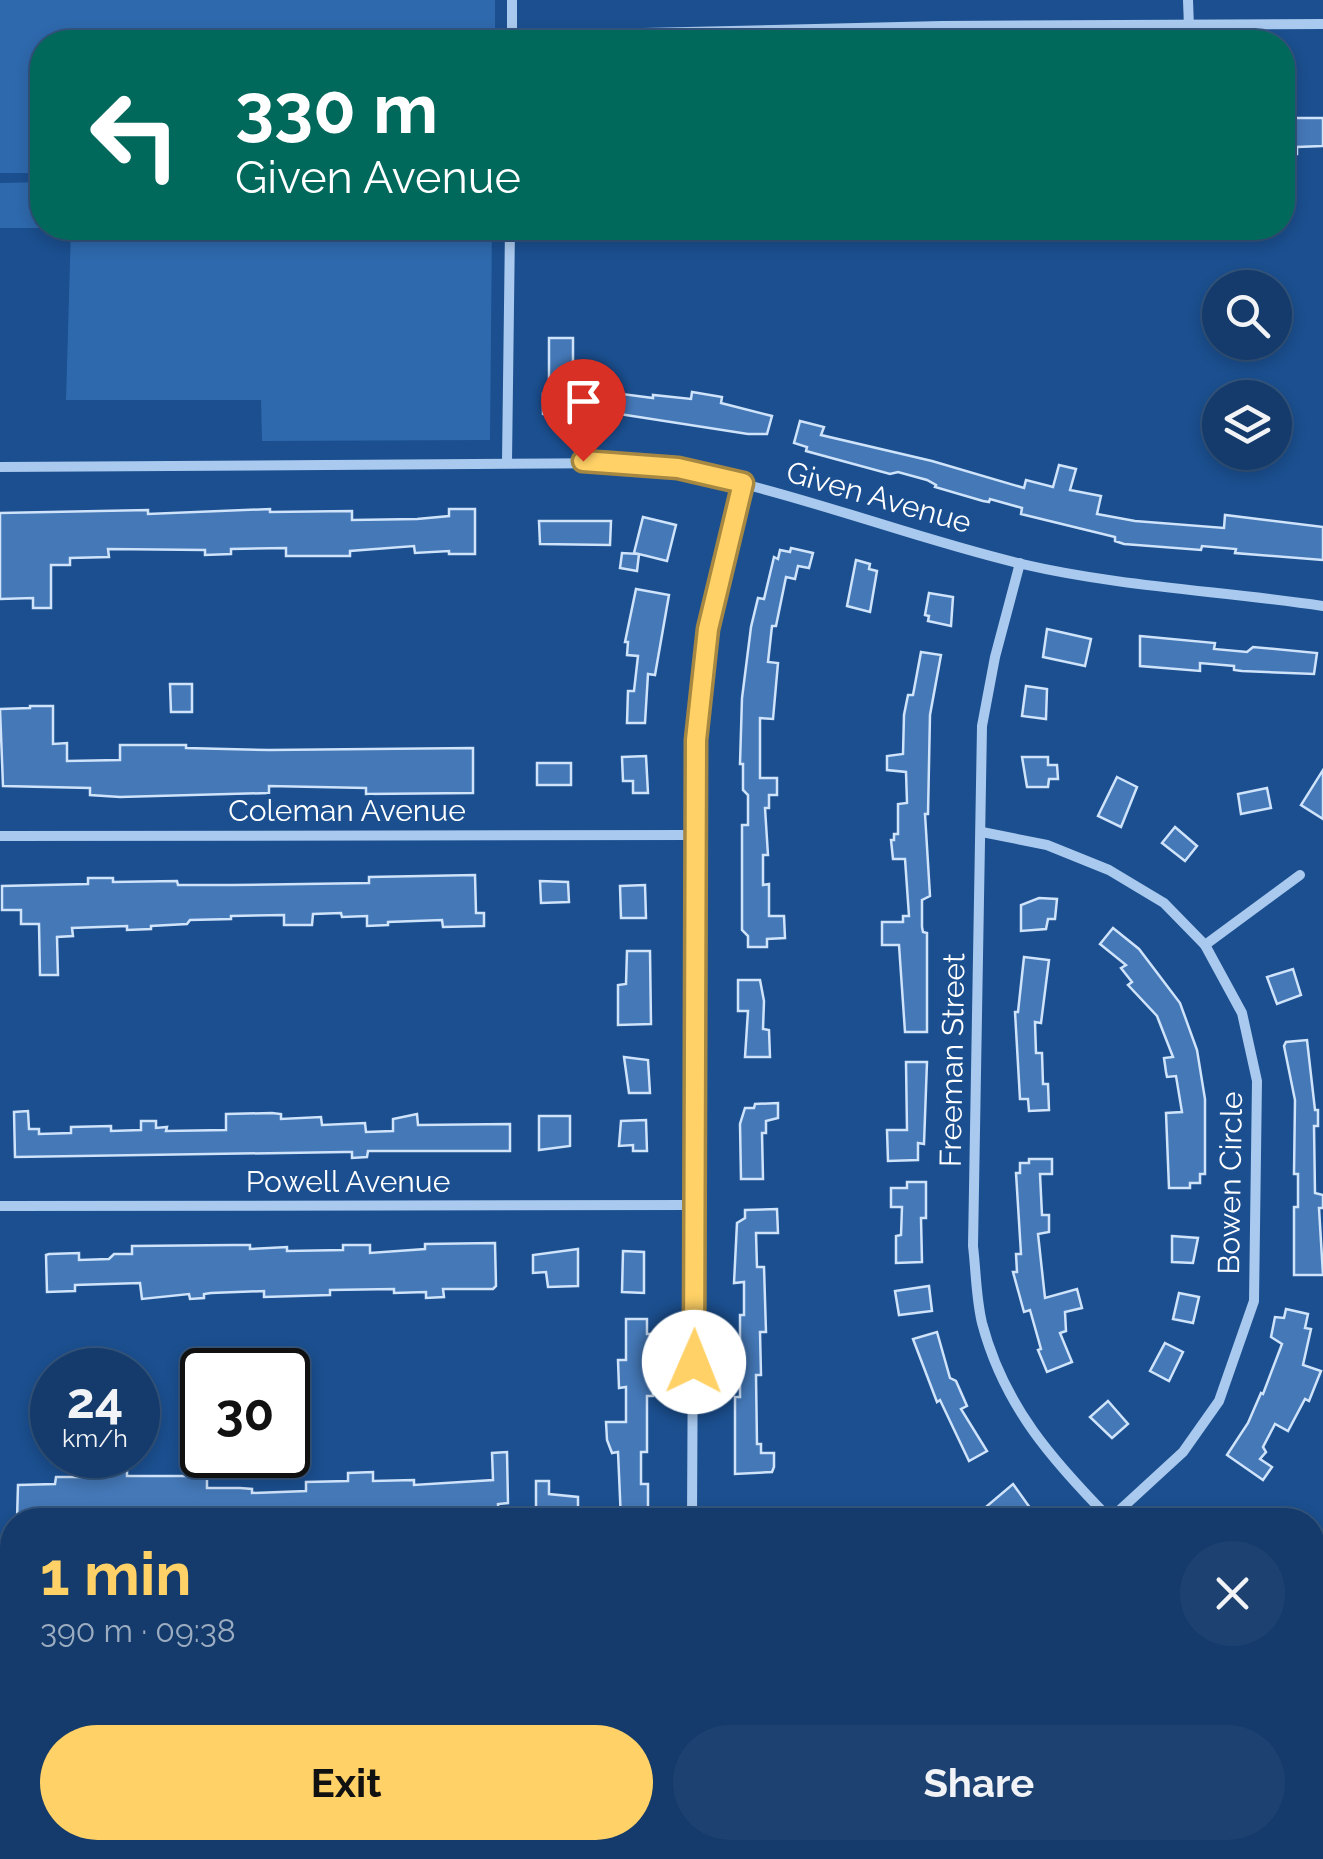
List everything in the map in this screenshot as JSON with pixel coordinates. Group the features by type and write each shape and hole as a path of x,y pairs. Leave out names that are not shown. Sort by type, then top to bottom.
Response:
{"street":[{"path":"512,0 512,30"},
{"path":"1188,0 1189,27"},
{"path":"810,30 1323,24"},
{"path":"507,462 510,240"},
{"name":"Given Avenue","path":"0,468 632,463 678,468 743,483 1020,563 1118,584 1242,594 1323,606"},
{"path":"692,1508 696,740 702,670 743,483"},
{"name":"Freeman Street","path":"1020,563 995,657 982,726 973,1246 982,1321 1007,1393 1051,1458 1099,1508"},
{"name":"Bowen Circle","path":"982,832 1047,844 1109,870 1164,903 1204,945 1242,1012 1257,1081 1254,1301 1218,1401 1183,1452 1123,1508"},
{"name":"Coleman Avenue","path":"0,836 695,834"},
{"path":"1204,945 1300,875"},
{"name":"Powell Avenue","path":"0,1206 696,1205"}],"lane":[{"path":"942,26 942,30"}],"shaded area":[{"path":"0,0 495,0 495,30 30,30 30,173 0,173"},
{"path":"30,182 30,228 0,228 0,183"},
{"path":"71,240 492,240 490,440 262,441 261,400 66,400"}],"building":[{"path":"1295,118 1323,118 1323,146 1297,147 1297,154"},
{"path":"549,338 573,338 573,389 614,390 653,398 691,399 692,392 722,397 721,403 772,416 767,434 613,413 562,414 562,418 543,414 543,394 549,395"},
{"path":"800,421 824,427 821,435 1024,488 1026,480 1053,487 1059,465 1076,469 1070,490 1101,496 1097,514 1224,528 1225,515 1323,527 1323,560 1235,553 1236,549 1202,546 1201,550 1124,544 1115,541 1115,537 1021,514 1022,508 935,487 927,480 806,451 807,447 794,443"},
{"path":"270,509 352,511 352,520 417,519 449,516 449,509 475,509 475,554 415,553 414,546 350,551 350,556 286,556 286,548 231,549 231,554 205,555 205,550 108,549 109,557 70,558 70,565 51,565 51,608 33,608 33,598 0,599 0,513 148,510 148,514"},
{"path":"643,517 676,525 667,561 634,553"},
{"path":"539,521 611,521 610,545 540,544"},
{"path":"791,548 813,553 809,568 798,566 795,579 786,577 776,626 772,626 768,662 778,663 773,719 760,718 760,778 777,778 777,795 769,795 769,808 765,808 768,855 763,855 763,885 769,884 769,916 784,916 785,938 767,939 767,947 748,947 748,936 742,930 742,825 748,825 748,795 743,790 740,764 742,698 758,598 764,599 774,557 778,559 780,550 790,552"},
{"path":"622,553 639,554 637,571 620,568"},
{"path":"856,560 877,571 870,612 847,606"},
{"path":"636,589 669,595 655,675 648,674 645,723 627,723 628,691 634,691 638,656 627,655 625,642"},
{"path":"929,593 953,597 951,626 928,621 929,616 925,615"},
{"path":"1047,629 1091,639 1085,666 1043,657"},
{"path":"1140,636 1215,643 1214,649 1247,652 1253,647 1317,653 1314,674 1242,671 1234,670 1234,666 1200,663 1200,671 1140,666"},
{"path":"921,652 941,655 930,715 925,814 930,896 922,900 922,927 927,933 927,1032 905,1032 899,945 882,945 882,922 903,922 903,916 909,916 905,859 893,859 891,840 898,834 898,804 907,803 906,772 887,770 887,756 903,754 904,715 908,695 913,695"},
{"path":"170,684 192,684 192,712 171,712"},
{"path":"1026,686 1047,689 1046,719 1022,716"},
{"path":"53,706 53,744 67,743 67,761 120,760 120,745 269,750 473,748 473,793 366,794 366,788 269,786 269,793 120,797 90,795 90,788 3,786 0,709"},
{"path":"646,756 648,793 633,793 633,781 623,781 622,757"},
{"path":"1022,757 1048,757 1048,765 1057,765 1058,779 1049,779 1048,787 1027,787"},
{"path":"537,763 571,763 571,785 537,785"},
{"path":"1323,770 1323,819 1301,805"},
{"path":"1117,777 1137,787 1121,827 1098,816"},
{"path":"1267,788 1271,808 1241,814 1238,794"},
{"path":"1175,827 1197,846 1185,861 1162,843"},
{"path":"475,875 476,913 484,913 484,926 443,927 442,920 367,926 367,916 342,917 341,913 313,914 312,925 284,925 284,915 190,920 187,924 151,929 72,928 73,936 57,937 58,975 40,975 39,924 21,924 21,910 2,910 2,886 88,884 88,878 232,885 369,883 369,877"},
{"path":"540,881 568,882 569,902 541,903"},
{"path":"645,885 646,918 621,918 620,886"},
{"path":"1039,898 1057,899 1055,919 1048,919 1046,929 1021,931 1021,905"},
{"path":"1113,928 1139,949 1180,1003 1197,1050 1205,1099 1205,1174 1200,1174 1200,1183 1190,1183 1190,1188 1169,1188 1166,1113 1182,1112 1176,1076 1167,1077 1166,1072 1164,1058 1173,1057 1157,1016 1128,985 1132,982 1121,968 1126,965 1100,944"},
{"path":"627,951 650,951 651,1024 618,1025 618,985 626,984"},
{"path":"1024,957 1049,960 1041,1023 1035,1022 1036,1053 1042,1053 1049,1110 1029,1111 1028,1099 1020,1099 1015,1012"},
{"path":"1293,969 1301,995 1277,1004 1267,977"},
{"path":"738,980 760,980 763,1029 769,1030 770,1057 745,1057 748,1011 738,1011"},
{"path":"1307,1040 1318,1110 1318,1126 1314,1126 1315,1193 1323,1195 1323,1208 1319,1208 1323,1275 1294,1275 1294,1207 1298,1207 1298,1174 1294,1174 1295,1100 1284,1046 1286,1042"},
{"path":"624,1057 648,1060 650,1093 629,1093"},
{"path":"906,1062 927,1062 924,1144 918,1143 918,1160 888,1161 887,1130 907,1130"},
{"path":"778,1103 778,1118 766,1121 766,1133 762,1133 763,1179 741,1179 740,1124 745,1108"},
{"path":"28,1111 29,1129 39,1129 39,1134 71,1133 71,1127 141,1130 141,1121 156,1121 156,1128 167,1127 166,1131 226,1130 226,1114 272,1113 281,1114 281,1119 321,1117 322,1125 365,1123 366,1132 393,1131 393,1119 417,1114 418,1125 510,1124 510,1151 368,1151 367,1157 352,1158 352,1152 15,1157 14,1112"},
{"path":"539,1116 570,1116 570,1146 539,1150"},
{"path":"646,1120 647,1151 633,1151 633,1145 619,1146 621,1121"},
{"path":"1029,1159 1052,1159 1052,1174 1040,1174 1042,1215 1049,1215 1049,1232 1038,1234 1045,1298 1077,1289 1082,1308 1065,1312 1066,1331 1060,1333 1072,1362 1047,1372 1030,1310 1024,1312 1013,1272 1017,1272 1016,1254 1021,1254 1016,1173 1020,1173 1020,1163 1029,1163"},
{"path":"907,1182 926,1182 926,1218 921,1218 922,1262 896,1263 902,1207 891,1207 891,1188 907,1188"},
{"path":"777,1209 778,1233 756,1233 757,1267 764,1267 766,1332 760,1332 761,1375 756,1375 757,1444 761,1444 761,1453 774,1453 774,1467 772,1472 735,1474 735,1397 740,1397 740,1315 744,1315 744,1282 734,1283 737,1223 745,1218 745,1210"},
{"path":"1172,1236 1198,1238 1193,1263 1172,1262"},
{"path":"495,1243 496,1286 443,1289 444,1297 426,1298 426,1292 394,1293 394,1289 330,1290 330,1295 264,1297 264,1291 211,1293 190,1299 189,1294 142,1299 140,1283 75,1285 75,1291 47,1292 49,1254 79,1253 79,1260 109,1259 114,1254 132,1254 132,1246 234,1245 250,1245 250,1249 287,1247 287,1251 343,1250 343,1245 370,1245 370,1253 425,1249 425,1244"},
{"path":"578,1249 578,1286 548,1287 546,1272 533,1273 533,1255"},
{"path":"623,1251 644,1252 644,1293 622,1292"},
{"path":"929,1286 932,1311 899,1315 895,1291"},
{"path":"1179,1293 1199,1297 1193,1323 1173,1319"},
{"path":"1286,1309 1308,1314 1305,1328 1311,1329 1303,1365 1321,1371 1309,1401 1305,1399 1288,1431 1275,1424 1260,1459 1272,1467 1263,1480 1227,1455 1263,1394 1282,1344 1271,1337 1275,1317 1284,1318"},
{"path":"626,1319 647,1319 653,1396 647,1396 647,1452 641,1452 641,1484 648,1484 648,1508 620,1508 618,1452 612,1453 607,1440 606,1422 626,1422 626,1387 619,1388 618,1360 626,1360"},
{"path":"937,1332 950,1378 956,1381 967,1406 961,1409 987,1451 969,1461 940,1400 937,1402 913,1339"},
{"path":"1165,1343 1183,1352 1169,1381 1150,1371"},
{"path":"1108,1401 1128,1424 1112,1438 1090,1417"},
{"path":"507,1452 508,1503 498,1504 498,1508 17,1508 18,1485 55,1484 56,1478 207,1478 207,1488 252,1489 252,1493 306,1491 306,1482 348,1481 348,1473 373,1472 373,1481 414,1480 414,1485 493,1480 492,1453"},
{"path":"536,1481 549,1481 549,1494 578,1497 578,1508 536,1508"},
{"path":"1013,1484 1030,1508 989,1508"}],"route":[{"path":"583,461 678,468 743,483 708,629 698,704 694,1362"}]}
